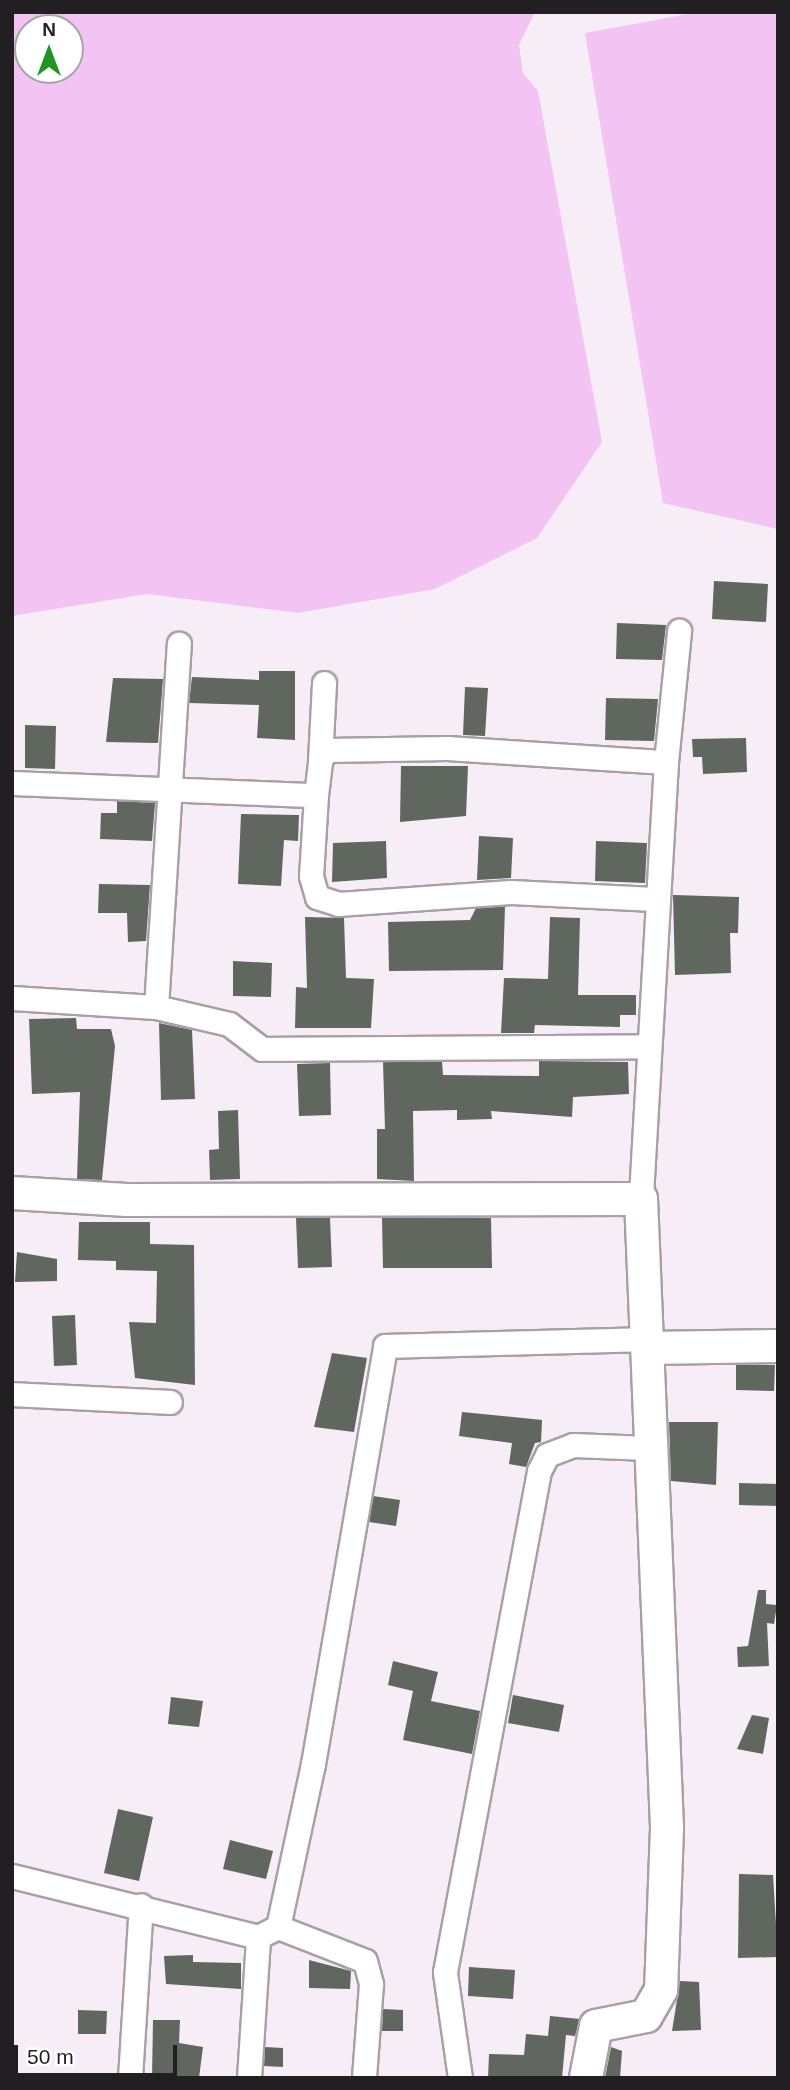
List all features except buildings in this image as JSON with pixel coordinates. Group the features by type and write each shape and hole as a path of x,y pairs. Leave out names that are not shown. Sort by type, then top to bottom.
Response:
{"street":[{"path":"586,2078 596,2026 646,2016 661,1990 667,1828 648,1448 648,1344 641,1199 654,899 680,631"},
{"path":"156,1007 166,789 179,644"},
{"path":"324,683 311,876 317,898 338,904 511,892 654,899"},
{"path":"320,760 327,750 447,748 666,762"},
{"path":"12,783 316,795"},
{"path":"12,998 156,1007 229,1024 262,1049 648,1046"},
{"path":"12,1193 127,1200 641,1199"},
{"path":"249,2078 268,1932 313,1764 385,1346 778,1346"},
{"path":"12,1394 170,1402"},
{"path":"460,2078 445,1972 540,1471 547,1455 573,1445 648,1448"},
{"path":"12,1876 268,1932 365,1961 371,1984 364,2078"},
{"path":"130,2078 141,1905"}],"shaded area":[{"path":"12,12 535,12 519,45 523,73 538,91 602,442 537,538 435,589 298,613 147,594 12,616"},
{"path":"699,12 778,12 778,529 663,503 585,33"}]}
